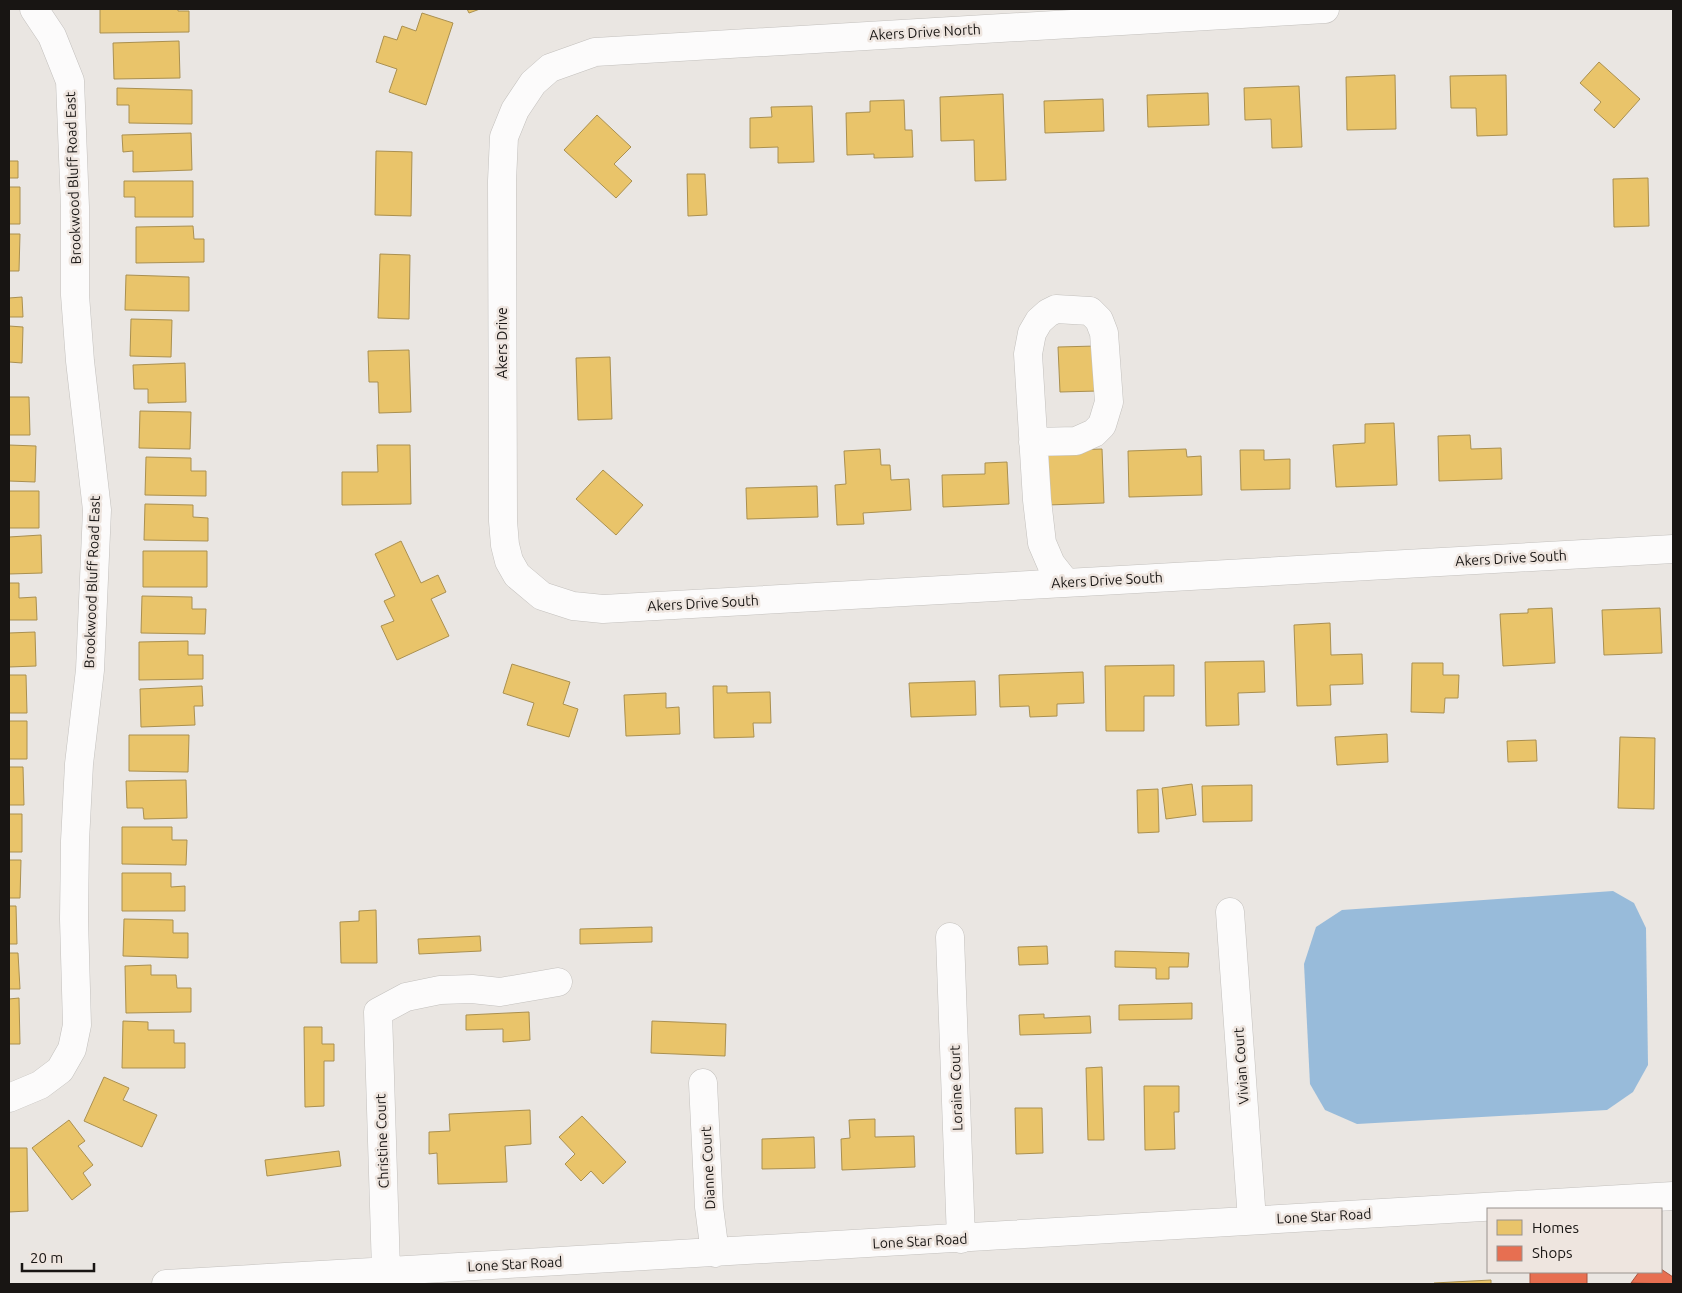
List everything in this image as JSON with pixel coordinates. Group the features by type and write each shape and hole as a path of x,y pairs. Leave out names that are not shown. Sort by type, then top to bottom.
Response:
{"street":[{"name":"Brookwood Bluff Road East","path":"9,1098 40,1085 60,1070 72,1049 77,1025 74,919 76,822 79,764 90,670 97,510 80,361 76,295 76,207 70,81 52,36 34,9"},
{"name":"Akers Drive North","path":"533,83 550,68 596,52 1325,9"},
{"name":"Akers Drive","path":"533,83 515,110 504,137 502,180 502,521 505,545 513,568 517,574 542,596"},
{"path":"1033,442 1076,440 1094,433 1102,424 1109,402 1104,333 1098,320 1090,310 1056,309 1038,320 1032,333 1028,354 1033,442 1037,500 1042,542 1051,564 1066,582"},
{"name":"Akers Drive South","path":"542,596 573,606 603,608 1673,549"},
{"name":"Vivian Court","path":"1230,912 1252,1220"},
{"name":"Loraine Court","path":"950,937 961,1239"},
{"name":"Christine Court","path":"386,1270 378,1012 406,997 440,990 472,989 500,992 558,982"},
{"name":"Dianne Court","path":"703,1083 709,1207 715,1253"},
{"name":"Lone Star Road","path":"166,1284 215,1283 386,1270 961,1239 1673,1196"}],"water":[{"path":"1613,891 1634,903 1646,928 1648,1065 1633,1092 1607,1110 1357,1124 1325,1110 1310,1084 1304,964 1316,927 1342,910"}],"building: Homes":[{"path":"100,9 178,9 178,11 189,11 189,32 100,33"},
{"path":"467,9 480,9 469,13"},
{"path":"422,13 453,23 426,105 389,92 397,69 376,62 384,36 397,40 402,26 416,31"},
{"path":"179,41 180,78 114,79 113,43"},
{"path":"1599,62 1640,99 1614,128 1594,110 1601,102 1580,83"},
{"path":"1395,75 1396,129 1347,130 1346,77"},
{"path":"1506,75 1507,135 1477,136 1476,108 1451,108 1450,76"},
{"path":"1299,86 1302,147 1272,148 1271,119 1245,120 1244,88"},
{"path":"117,88 192,90 192,124 129,123 129,105 117,105"},
{"path":"1208,93 1209,125 1148,127 1147,95"},
{"path":"1003,94 1006,180 975,181 974,140 941,141 940,97"},
{"path":"1103,99 1104,131 1045,133 1044,101"},
{"path":"904,100 905,130 912,130 913,157 874,158 874,154 847,155 846,113 870,112 870,101"},
{"path":"812,106 814,162 778,163 778,147 750,148 750,118 772,117 771,107"},
{"path":"597,115 631,147 614,164 632,181 616,198 564,150"},
{"path":"191,133 192,170 133,172 133,151 123,152 122,135"},
{"path":"376,151 412,152 411,216 375,215"},
{"path":"9,161 18,161 18,178 9,178"},
{"path":"687,174 705,174 707,215 688,216"},
{"path":"1648,178 1649,226 1614,227 1613,179"},
{"path":"124,181 193,181 193,217 135,217 135,197 124,197"},
{"path":"9,187 20,187 20,224 9,224"},
{"path":"193,226 194,239 204,239 204,262 136,263 136,227"},
{"path":"9,234 20,234 19,271 9,271"},
{"path":"380,254 410,255 409,319 378,318"},
{"path":"126,275 189,277 189,311 125,310"},
{"path":"22,297 23,317 9,317 9,298"},
{"path":"131,319 172,320 171,357 130,356"},
{"path":"9,326 23,327 22,363 9,362"},
{"path":"1096,346 1098,391 1060,392 1058,347"},
{"path":"409,350 411,412 379,413 378,382 369,382 368,351"},
{"path":"610,357 612,419 578,420 576,358"},
{"path":"185,363 186,402 148,403 148,389 134,389 133,365"},
{"path":"9,397 29,397 30,435 9,435"},
{"path":"140,411 191,412 190,449 139,448"},
{"path":"1394,423 1397,485 1336,487 1333,445 1365,443 1365,424"},
{"path":"1470,435 1471,449 1501,448 1502,479 1439,481 1438,436"},
{"path":"9,445 36,446 35,482 9,481"},
{"path":"377,445 410,445 411,504 342,505 342,472 378,472"},
{"path":"880,449 881,465 890,465 891,480 909,479 911,510 863,513 864,524 837,525 835,485 846,484 844,451"},
{"path":"1102,449 1104,503 1048,505 1046,451"},
{"path":"1186,449 1187,457 1201,456 1202,495 1129,497 1128,451"},
{"path":"1240,450 1264,450 1264,460 1290,459 1290,489 1241,490"},
{"path":"146,457 191,458 191,471 206,471 206,496 145,495"},
{"path":"1007,462 1009,504 943,507 942,475 985,474 985,463"},
{"path":"603,470 643,505 616,535 576,499"},
{"path":"817,486 818,517 747,519 746,488"},
{"path":"9,491 39,491 39,528 9,528"},
{"path":"145,504 193,505 193,517 208,518 208,541 144,540"},
{"path":"41,535 42,573 9,574 9,537"},
{"path":"401,541 421,583 438,575 446,592 431,599 449,636 397,660 381,626 394,621 384,601 395,596 375,554"},
{"path":"143,551 207,551 207,587 143,587"},
{"path":"9,583 19,583 19,598 36,597 37,620 9,620"},
{"path":"142,596 192,597 192,609 206,609 205,634 141,633"},
{"path":"1552,608 1555,663 1503,666 1500,614 1528,613 1528,609"},
{"path":"1660,608 1662,653 1604,655 1602,610"},
{"path":"1330,623 1331,655 1362,654 1363,684 1330,685 1331,705 1297,706 1294,625"},
{"path":"35,632 36,666 9,667 9,633"},
{"path":"188,641 188,655 203,655 203,679 139,680 139,642"},
{"path":"1264,661 1265,692 1238,693 1239,725 1206,726 1205,662"},
{"path":"1412,663 1443,663 1443,675 1459,675 1458,698 1445,698 1444,713 1411,712"},
{"path":"512,664 570,682 563,704 578,709 569,737 527,725 534,703 503,693"},
{"path":"1174,665 1174,696 1144,696 1144,731 1106,731 1105,666"},
{"path":"1083,672 1084,703 1057,704 1057,716 1030,717 1029,706 1000,707 999,675"},
{"path":"9,675 26,675 27,713 9,713"},
{"path":"975,681 976,715 911,717 909,683"},
{"path":"202,686 203,706 194,706 195,725 141,727 140,689"},
{"path":"713,686 727,686 727,693 770,692 771,723 753,723 754,737 714,738"},
{"path":"666,693 666,708 679,707 680,734 626,736 624,695"},
{"path":"9,721 27,721 27,759 9,759"},
{"path":"1387,734 1388,762 1337,765 1335,737"},
{"path":"129,735 189,735 188,772 129,771"},
{"path":"1620,737 1655,738 1654,809 1618,808"},
{"path":"1536,740 1537,761 1508,762 1507,741"},
{"path":"9,767 23,767 24,805 9,805"},
{"path":"186,780 187,818 144,819 143,808 127,808 126,781"},
{"path":"1192,784 1196,815 1166,819 1162,788"},
{"path":"1252,785 1252,821 1203,822 1202,786"},
{"path":"1158,789 1159,832 1138,833 1137,790"},
{"path":"9,814 22,814 22,852 9,852"},
{"path":"122,827 172,827 172,840 187,840 186,865 122,864"},
{"path":"9,860 21,860 20,898 9,898"},
{"path":"122,873 171,873 171,887 185,886 185,911 122,911"},
{"path":"9,906 16,906 17,944 9,944"},
{"path":"376,910 377,963 341,963 340,922 359,921 359,911"},
{"path":"124,919 173,920 173,933 188,933 188,958 123,956"},
{"path":"652,927 652,942 580,944 580,929"},
{"path":"480,936 481,951 419,954 418,939"},
{"path":"1047,946 1048,964 1019,965 1018,947"},
{"path":"1115,951 1189,953 1188,967 1169,967 1169,979 1156,979 1156,968 1115,967"},
{"path":"9,953 18,953 20,989 9,989"},
{"path":"151,965 151,975 176,975 177,988 191,988 191,1012 126,1013 125,966"},
{"path":"19,998 20,1044 9,1044 9,999"},
{"path":"1192,1003 1192,1019 1119,1020 1119,1005"},
{"path":"529,1012 530,1040 503,1042 503,1029 466,1030 466,1015"},
{"path":"1044,1014 1044,1018 1090,1016 1091,1033 1020,1035 1019,1015"},
{"path":"123,1021 148,1022 148,1030 174,1030 174,1043 185,1043 185,1068 122,1068"},
{"path":"652,1021 726,1024 725,1056 651,1053"},
{"path":"304,1027 322,1027 322,1044 334,1044 334,1061 324,1061 324,1106 305,1107"},
{"path":"1102,1067 1104,1140 1088,1140 1086,1068"},
{"path":"104,1077 129,1088 123,1100 157,1115 142,1147 84,1121"},
{"path":"1144,1086 1179,1086 1179,1112 1174,1112 1175,1149 1145,1150"},
{"path":"1015,1108 1042,1108 1043,1153 1016,1154"},
{"path":"530,1110 531,1144 505,1146 507,1182 438,1184 437,1153 429,1154 429,1132 450,1131 449,1114"},
{"path":"582,1116 626,1162 603,1184 591,1171 581,1181 565,1164 575,1154 559,1137"},
{"path":"875,1119 875,1137 914,1136 915,1167 842,1170 841,1139 850,1138 849,1120"},
{"path":"69,1120 85,1141 78,1146 93,1165 83,1173 91,1185 72,1200 32,1148"},
{"path":"814,1137 815,1168 762,1169 762,1139"},
{"path":"9,1148 27,1148 28,1211 9,1212"},
{"path":"339,1151 341,1166 267,1176 265,1160"},
{"path":"1491,1280 1491,1284 1434,1284 1434,1283"}],"building: Shops":[{"path":"1662,1270 1673,1277 1673,1284 1631,1283 1638,1273 1662,1273"},
{"path":"1530,1273 1587,1273 1587,1284 1530,1284"}]}
